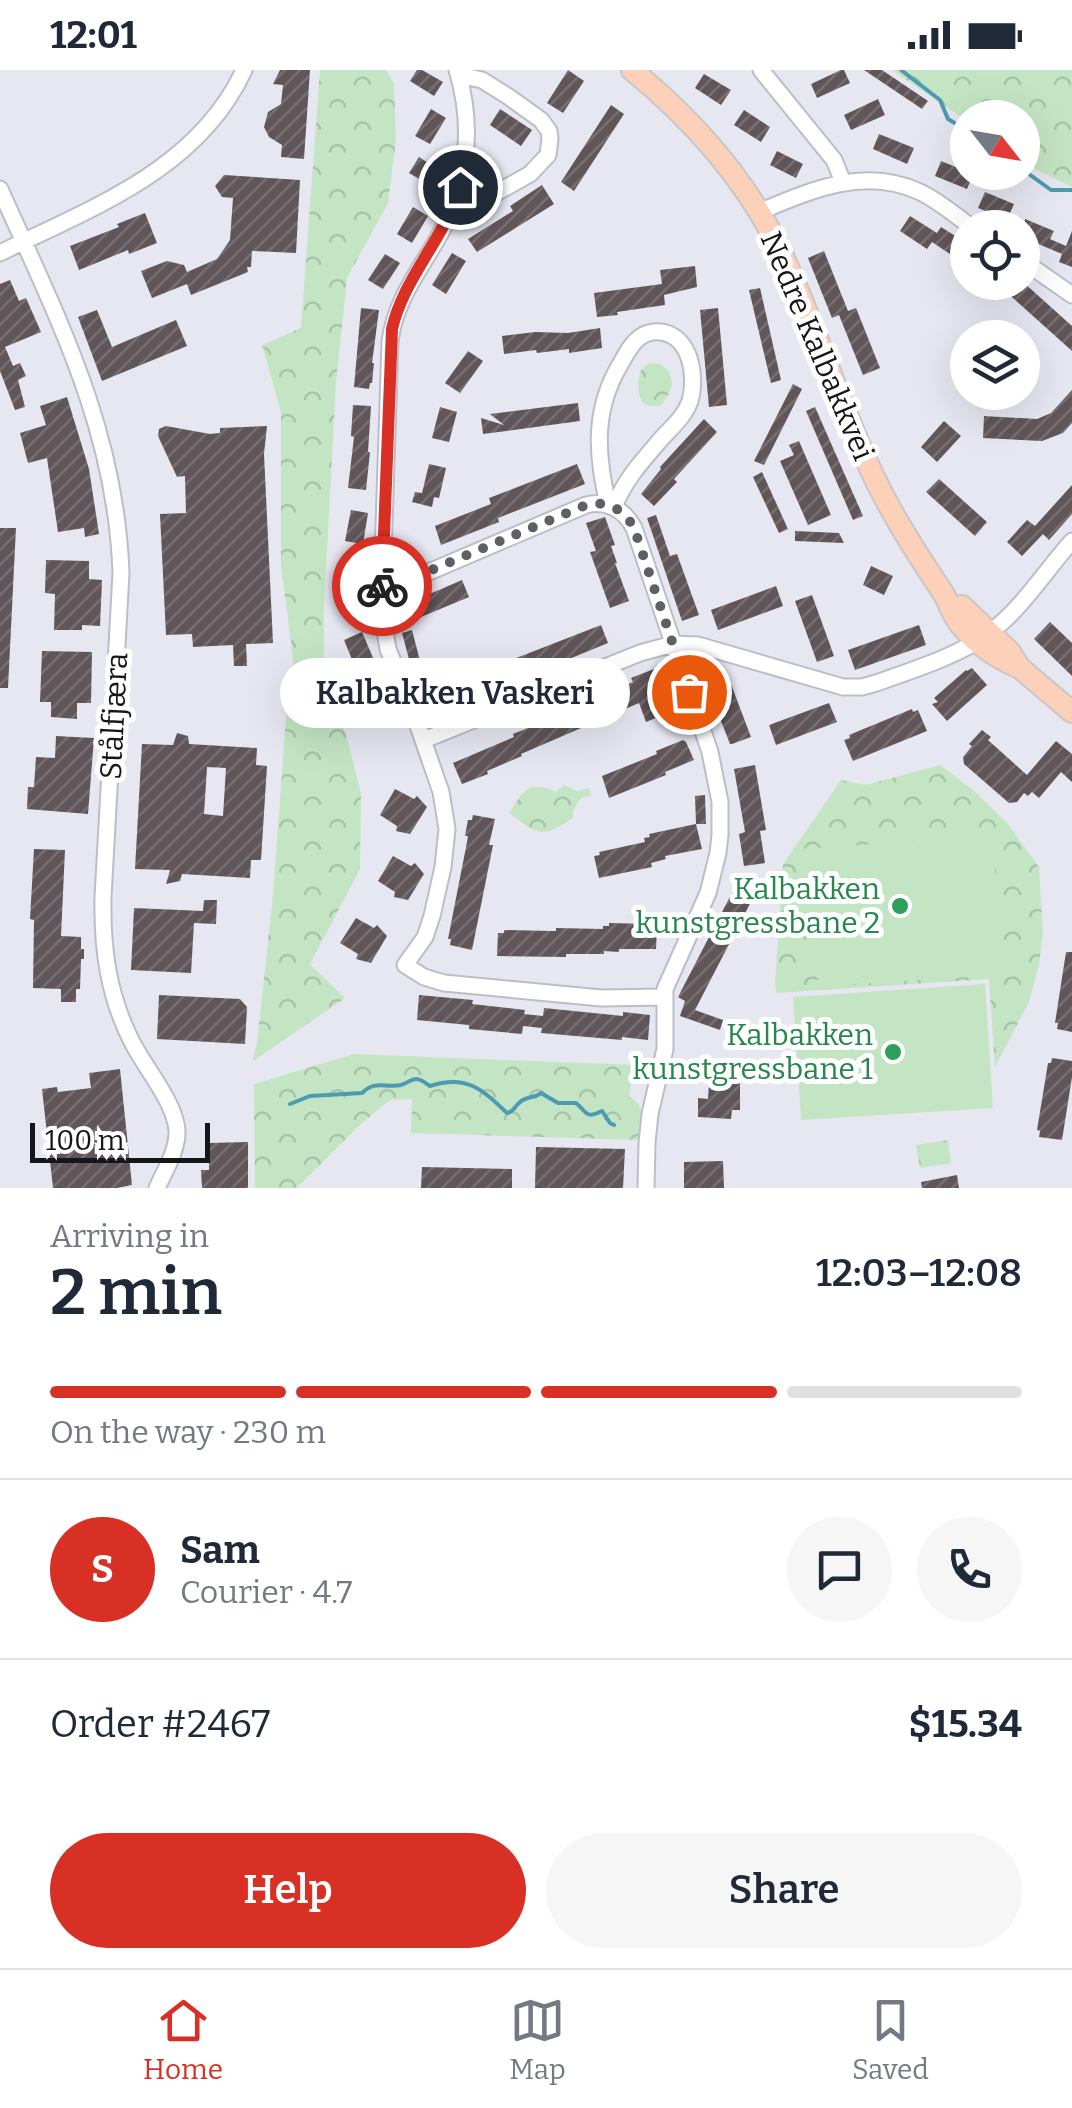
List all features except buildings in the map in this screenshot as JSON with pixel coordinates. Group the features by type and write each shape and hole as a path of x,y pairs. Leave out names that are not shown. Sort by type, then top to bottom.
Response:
{"main road":[{"name":"Nedre Kalbakkvei","path":"632,70 702,136 759,212 781,252 878,487 955,618 983,637 1002,661 1020,668 1072,712"}],"street":[{"path":"0,252 118,194 164,166 210,122 244,70"},
{"path":"761,70 834,160 843,182"},
{"path":"456,202 474,204 493,197 539,167 550,145 548,131 537,117 490,84 458,72 466,113 464,172 456,202 404,294 392,329 383,617 388,649 443,800 447,840 428,929 405,965 424,977 444,982 601,998 664,997"},
{"path":"759,212 843,182 876,179 921,192 950,212"},
{"name":"Stålfjæra","path":"0,189 90,402 116,508 121,573 104,950 124,1026 168,1105 177,1131 175,1146 156,1188"},
{"path":"1040,273 1072,296"},
{"path":"652,332 670,334 682,342 688,354 691,397 682,416 628,478 611,506 598,452 608,390 638,339 652,332"},
{"path":"382,587 586,505 599,502 611,506 628,517 634,528 716,772 720,802 720,835 708,892 666,982 666,1049 650,1114 646,1188"},
{"path":"424,740 640,653 673,644 698,645 850,688 887,679 983,637 1013,610 1072,541"}],"green space":[{"path":"320,70 386,70 394,84 396,140 388,203 347,278 336,383 324,605 324,682 346,734 361,794 360,869 310,964 345,998 252,1062 273,895 287,704 297,703 281,566 281,412 262,345 301,328"},
{"path":"892,70 1072,70 1072,187 1040,171 1040,100 950,100 950,109"},
{"path":"658,363 669,372 671,389 660,406 649,406 640,396 639,376 645,366"},
{"path":"940,765 1008,824 1039,867 1043,933 1039,965 1029,1002 995,1067 989,979 776,993 783,864 841,780 866,785"},
{"path":"564,785 577,791 589,788 591,795 581,798 573,818 553,829 534,830 509,813 527,790 539,787 556,792"},
{"name":"Kalbakken kunstgressbane 2","path":"993,836 1000,963 808,975 800,849"},
{"path":"1011,967 1012,974 813,987 813,980"},
{"name":"Kalbakken kunstgressbane 1","path":"985,984 993,1108 801,1120 793,997"},
{"path":"354,1054 634,1065 629,1096 641,1110 640,1140 411,1133 412,1099 390,1100 297,1188 255,1188 254,1084"},
{"path":"948,1140 951,1163 920,1168 916,1145"}],"waterway":[{"path":"901,70 940,100 950,120"},
{"path":"1040,182 1051,190 1072,190"},
{"path":"290,1104 310,1096 362,1093 371,1087 401,1085 416,1079 430,1086 454,1082 473,1086 507,1113 523,1100 541,1093 558,1103 576,1103 589,1115 602,1111 614,1125"}],"way so far":[{"path":"382,586 422,574 586,505 608,504 628,517 634,528 689,692"}],"place":[{"name":"Kalbakken Vaskeri","path":"689,692"},
{"name":"Kalbakken kunstgressbane 2","path":"900,906"},
{"name":"Kalbakken kunstgressbane 1","path":"893,1052"}],"route":[{"path":"382,586 394,317 447,221 460,187"}]}
